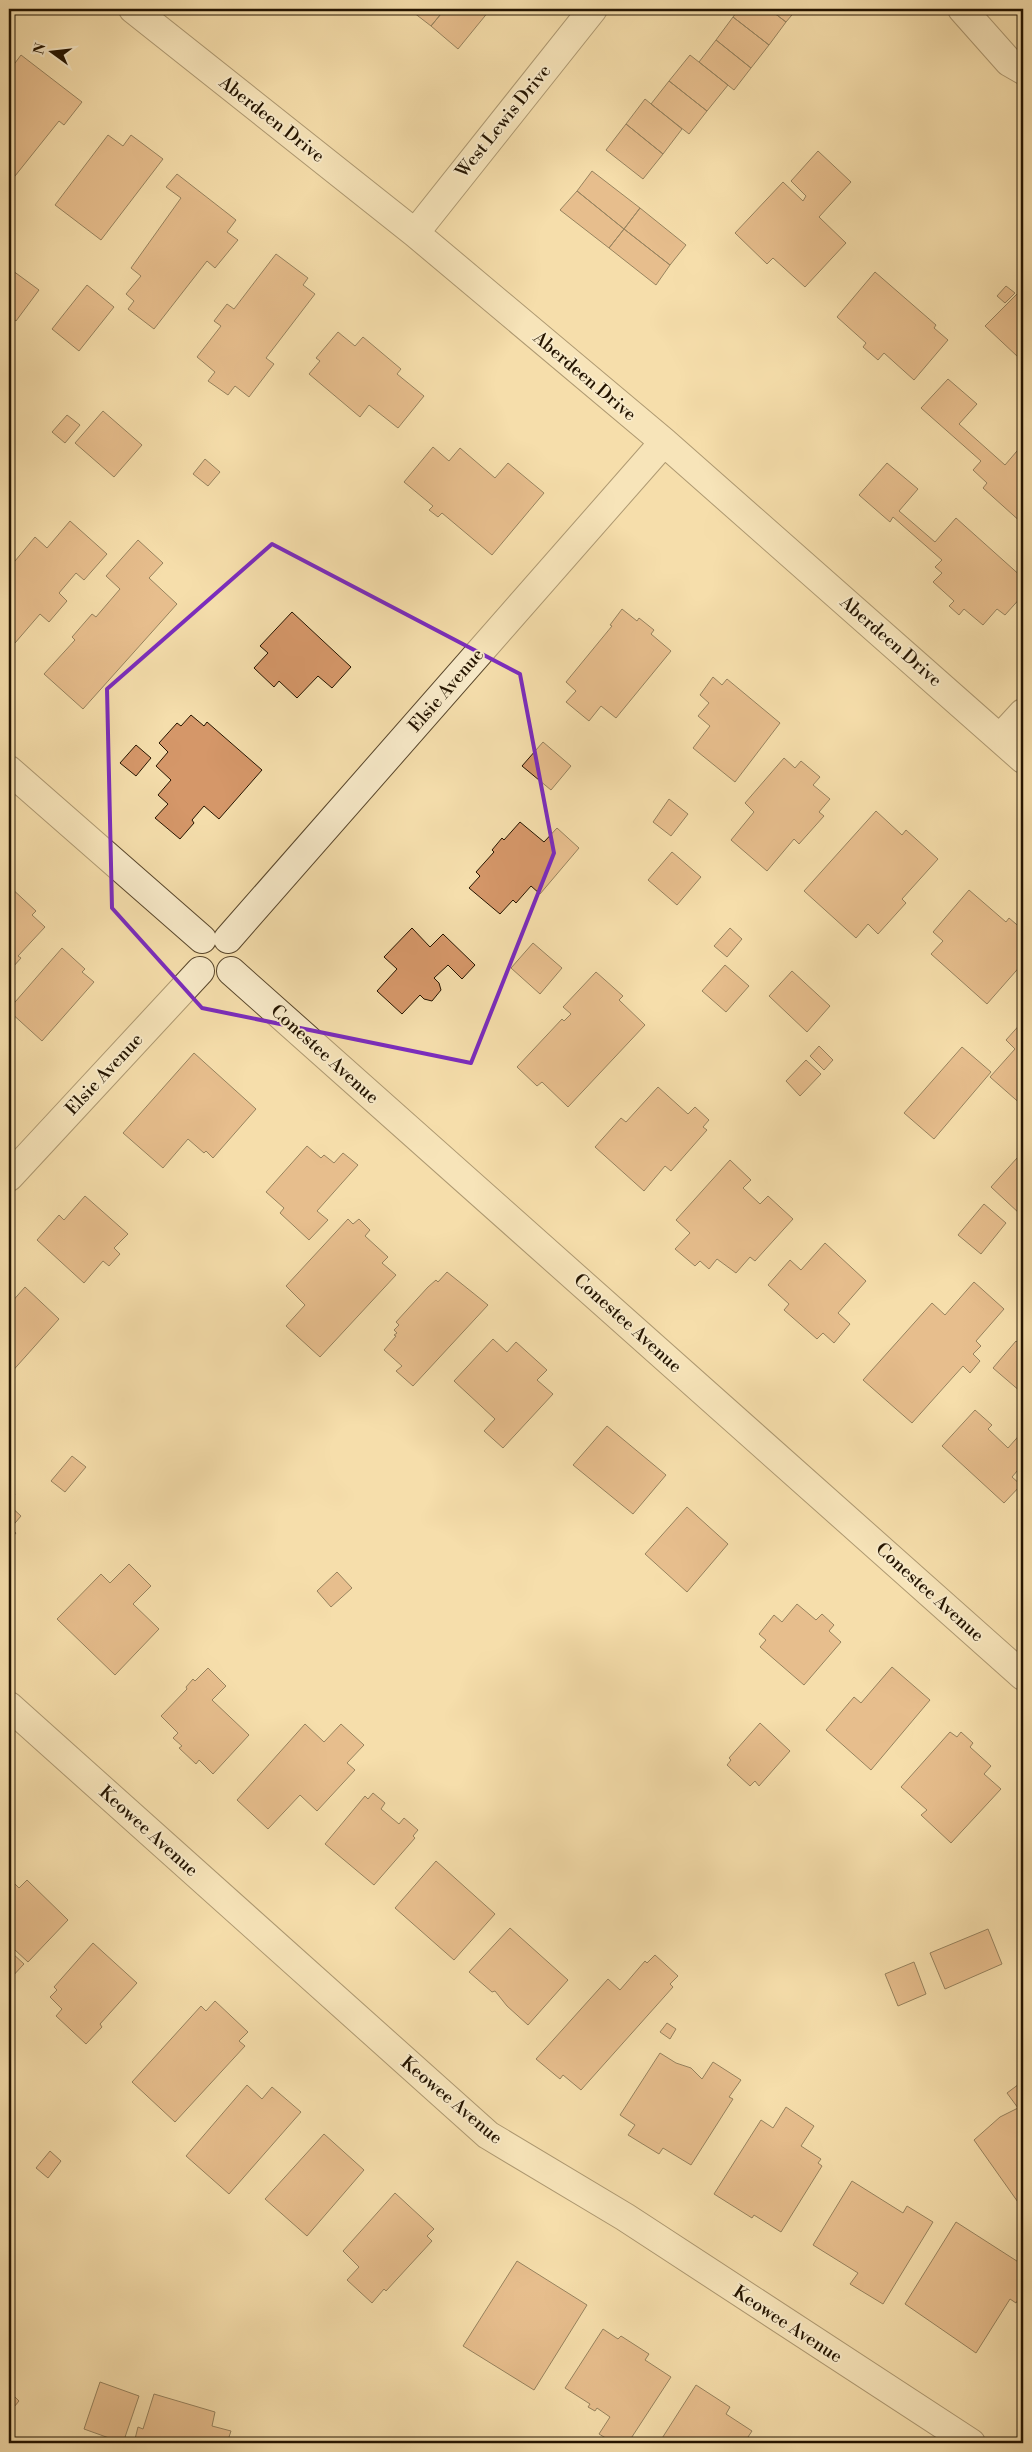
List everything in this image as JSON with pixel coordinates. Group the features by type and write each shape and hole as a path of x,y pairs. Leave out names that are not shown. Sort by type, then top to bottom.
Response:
{"street":[{"name":"Aberdeen Drive","path":"133,9 414,233 664,442 1023,759"},
{"name":"West Lewis Drive","path":"414,233 593,9"},
{"path":"962,9 1009,62 1023,70"},
{"name":"Elsie Avenue","path":"215,939 664,442"},
{"path":"1000,738 1023,713"},
{"path":"9,770 215,939 236,951 236,958 231,971 216,978 200,971 195,963 194,954 215,939"},
{"name":"Elsie Avenue","path":"9,1177 200,971"},
{"name":"Conestee Avenue","path":"231,971 1023,1676"},
{"name":"Keowee Avenue","path":"9,1706 488,2135 625,2217 971,2443"}],"highlighted area":[{"path":"272,544 520,674 554,853 471,1063 202,1008 112,908 107,689"}],"building":[{"path":"409,9 445,9 431,26"},
{"path":"445,9 486,9 489,11 458,49 431,26"},
{"path":"739,9 769,9 786,22 769,45 733,17"},
{"path":"769,9 797,9 786,22"},
{"path":"733,17 769,45 751,68 716,40"},
{"path":"716,40 751,68 734,90 699,62"},
{"path":"21,55 82,102 64,125 59,121 11,181 9,180 9,87 13,82 9,78 9,71"},
{"path":"690,55 728,85 707,111 669,81"},
{"path":"669,81 707,111 689,134 651,104"},
{"path":"645,99 682,129 663,154 626,124"},
{"path":"626,124 663,154 643,179 606,150"},
{"path":"108,135 123,146 131,135 163,159 101,240 55,205"},
{"path":"818,151 851,182 819,217 846,243 805,287 773,258 767,264 735,233 783,182 803,201 806,196 791,181"},
{"path":"592,171 640,208 624,229 577,191"},
{"path":"177,174 236,220 227,232 238,240 215,268 207,261 154,329 128,309 134,301 126,294 141,276 131,268 181,198 166,187"},
{"path":"577,191 624,229 609,248 560,210"},
{"path":"640,208 686,245 670,265 624,229"},
{"path":"624,229 670,265 656,285 609,248"},
{"path":"276,254 308,278 303,285 315,294 266,358 274,364 249,397 235,386 228,395 208,381 215,372 197,357 221,326 214,321 227,304 234,309"},
{"path":"9,268 39,290 16,321 9,316"},
{"path":"875,272 936,325 934,328 948,340 914,380 884,353 878,360 863,347 866,343 837,317"},
{"path":"87,285 114,307 79,351 52,329"},
{"path":"1006,286 1015,293 1005,303 997,296"},
{"path":"1019,292 1023,297 1023,352 1018,357 985,326"},
{"path":"338,332 355,346 363,337 401,369 397,374 424,396 398,428 369,405 360,417 309,374 320,361 316,358"},
{"path":"948,379 977,404 959,424 1005,465 1023,444 1023,524 983,488 987,483 973,470 981,461 921,408"},
{"path":"103,411 142,445 114,477 75,443"},
{"path":"67,415 80,425 65,443 52,432"},
{"path":"433,447 449,461 460,448 495,478 508,463 544,493 492,555 442,513 438,517 429,510 433,506 404,482"},
{"path":"205,459 220,472 208,486 193,474"},
{"path":"887,463 918,489 899,511 935,542 956,518 1023,578 1023,595 1005,615 997,609 983,625 964,609 959,615 949,606 954,601 933,582 942,573 935,567 942,560 893,517 890,522 859,495"},
{"path":"70,521 107,554 84,580 76,573 59,593 67,601 49,622 40,614 15,643 9,639 9,565 10,567 35,537 47,548"},
{"path":"138,540 163,563 149,578 177,604 83,709 44,674 75,640 72,637 92,614 96,617 120,589 106,576"},
{"path":"622,609 637,621 639,618 654,630 651,634 671,651 616,718 601,706 589,721 566,702 576,691 566,682 612,626 610,625"},
{"path":"292,612 351,667 332,688 318,676 297,698 279,681 274,687 254,668 268,653 260,646"},
{"path":"713,677 722,685 727,679 780,723 735,782 693,748 710,726 698,716 709,703 700,695"},
{"path":"191,715 204,726 207,722 262,770 219,819 204,806 192,820 194,823 180,839 155,818 168,804 158,795 171,780 156,766 168,752 159,743 177,723 181,726"},
{"path":"543,742 571,766 551,790 522,766"},
{"path":"136,745 151,758 136,776 120,763"},
{"path":"784,758 795,768 801,761 820,777 813,785 830,799 819,812 824,816 799,844 794,839 767,871 731,840 754,812 745,803"},
{"path":"669,799 688,814 671,836 653,822"},
{"path":"876,811 902,835 906,830 938,859 902,899 906,903 878,934 868,924 856,938 804,891"},
{"path":"520,822 544,842 557,828 579,848 540,894 531,886 516,903 513,900 500,914 469,888 480,876 476,872 494,852 492,850"},
{"path":"672,852 701,877 677,905 648,880"},
{"path":"9,886 36,911 32,915 45,927 18,956 21,958 13,967 10,964 9,966"},
{"path":"969,890 1006,922 1009,918 1023,930 1023,963 987,1004 931,954 943,941 933,932"},
{"path":"412,928 430,947 443,934 475,965 462,979 448,965 434,978 439,983 441,990 432,1001 424,999 420,995 402,1014 377,991 397,969 384,957"},
{"path":"730,928 742,939 727,957 714,946"},
{"path":"533,943 562,968 540,994 511,968"},
{"path":"62,948 85,969 82,972 94,982 42,1041 9,1009"},
{"path":"725,965 749,986 726,1012 702,991"},
{"path":"792,971 830,1006 807,1032 769,996"},
{"path":"596,972 623,996 619,1000 645,1025 568,1107 542,1082 537,1086 517,1067 562,1019 564,1021 571,1014 563,1007"},
{"path":"1023,1021 1023,1106 990,1077 1015,1049 1006,1040"},
{"path":"819,1046 833,1060 824,1070 810,1056"},
{"path":"962,1047 991,1072 934,1139 904,1113"},
{"path":"194,1053 256,1109 213,1158 188,1139 163,1168 123,1133"},
{"path":"806,1060 821,1074 800,1096 786,1081"},
{"path":"658,1087 688,1114 695,1107 709,1120 703,1127 707,1130 671,1171 665,1166 644,1191 595,1147 621,1118 626,1122"},
{"path":"307,1146 321,1158 324,1155 334,1163 343,1153 358,1165 317,1211 328,1220 309,1240 280,1213 284,1208 266,1192"},
{"path":"1017,1158 1023,1164 1023,1210 1020,1214 991,1187"},
{"path":"730,1160 751,1180 743,1188 760,1204 768,1196 793,1219 755,1261 750,1257 736,1273 717,1259 709,1269 700,1261 695,1266 675,1249 690,1233 676,1220"},
{"path":"85,1196 128,1234 114,1248 120,1254 109,1266 103,1261 84,1283 37,1240 59,1215 64,1220"},
{"path":"984,1204 1006,1223 981,1254 958,1235"},
{"path":"348,1219 353,1224 359,1219 370,1230 365,1236 388,1257 382,1263 396,1275 320,1357 286,1326 305,1305 286,1286"},
{"path":"825,1243 866,1281 838,1313 850,1324 834,1343 823,1333 817,1339 784,1310 789,1304 768,1285 790,1260 801,1270"},
{"path":"447,1272 488,1305 413,1386 396,1371 402,1366 384,1350 396,1336 394,1335 397,1333 394,1330 399,1325 396,1322 428,1287 436,1280 438,1282"},
{"path":"974,1282 1004,1309 976,1341 981,1346 973,1354 980,1361 970,1373 963,1366 912,1423 863,1380 932,1303 945,1315"},
{"path":"25,1287 59,1319 9,1375 9,1303"},
{"path":"493,1339 507,1352 516,1342 547,1370 537,1380 553,1394 503,1448 484,1431 495,1419 454,1381"},
{"path":"1016,1341 1023,1347 1023,1390 1021,1392 993,1368"},
{"path":"975,1410 992,1425 988,1429 1008,1448 1023,1431 1023,1464 1012,1477 1021,1485 1004,1503 942,1446"},
{"path":"607,1426 666,1475 633,1514 573,1465"},
{"path":"72,1456 86,1467 65,1492 51,1481"},
{"path":"9,1488 15,1494 9,1502"},
{"path":"9,1505 21,1516 10,1529 16,1533 9,1541"},
{"path":"687,1507 728,1544 687,1592 645,1554"},
{"path":"129,1564 151,1586 133,1604 159,1629 115,1675 57,1619 101,1574 110,1583"},
{"path":"337,1572 352,1588 331,1607 317,1591"},
{"path":"797,1604 816,1620 822,1614 834,1625 829,1631 841,1642 804,1685 760,1647 766,1640 759,1634 774,1615 782,1622"},
{"path":"892,1667 930,1700 871,1770 826,1730 854,1697 861,1703"},
{"path":"208,1668 226,1686 212,1700 249,1735 213,1774 199,1760 196,1764 179,1748 182,1746 173,1738 178,1733 161,1716 187,1689 186,1687 193,1679 195,1681"},
{"path":"760,1723 790,1751 759,1786 755,1781 750,1786 727,1765 731,1760 729,1758"},
{"path":"305,1724 324,1742 341,1724 364,1745 347,1763 355,1770 317,1811 300,1795 268,1829 237,1800"},
{"path":"950,1732 957,1737 961,1732 973,1743 970,1747 991,1766 984,1774 1001,1789 951,1843 921,1815 927,1810 901,1787"},
{"path":"373,1793 385,1803 381,1809 399,1824 404,1818 418,1830 413,1836 415,1838 374,1885 325,1844 365,1796 368,1799"},
{"path":"436,1861 495,1914 454,1960 395,1908"},
{"path":"11,1880 19,1888 27,1880 68,1920 28,1962 15,1950 12,1953 24,1964 9,1980 9,1883"},
{"path":"510,1928 568,1980 528,2025 507,2006 495,1991 492,1992 469,1972"},
{"path":"988,1929 1002,1964 945,1989 930,1953"},
{"path":"93,1943 137,1983 100,2024 102,2027 86,2044 56,2016 62,2009 50,1997 57,1990 54,1987"},
{"path":"655,1955 678,1976 670,1984 673,1987 581,2090 563,2075 560,2079 536,2059 608,1979 620,1990 645,1961 647,1963"},
{"path":"914,1962 926,1994 898,2006 885,1974"},
{"path":"215,2001 248,2032 239,2041 245,2046 175,2122 132,2082 201,2006 206,2011"},
{"path":"667,2023 676,2029 670,2039 660,2032"},
{"path":"660,2053 676,2063 691,2068 702,2079 713,2062 741,2080 729,2097 733,2099 691,2165 663,2148 659,2154 628,2135 635,2125 620,2115"},
{"path":"1023,2081 1023,2203 1020,2205 974,2140 1000,2117 1018,2108 1007,2093"},
{"path":"247,2085 262,2099 272,2087 301,2112 229,2194 186,2156"},
{"path":"786,2107 814,2126 801,2146 821,2159 818,2163 822,2166 781,2232 754,2215 752,2218 714,2194 761,2120 773,2128"},
{"path":"324,2134 364,2170 307,2236 265,2199"},
{"path":"50,2151 61,2161 48,2178 36,2168"},
{"path":"852,2181 903,2213 907,2206 933,2222 883,2304 850,2284 858,2273 813,2245"},
{"path":"395,2193 434,2229 427,2236 432,2241 386,2291 384,2289 372,2303 347,2280 359,2267 343,2251"},
{"path":"956,2222 1023,2265 1023,2277 1019,2284 1023,2287 1023,2291 1016,2303 1010,2299 976,2353 905,2304"},
{"path":"517,2261 587,2305 534,2390 463,2346"},
{"path":"603,2329 618,2339 621,2336 649,2354 645,2360 671,2377 628,2443 614,2443 599,2434 610,2417 597,2408 595,2411 588,2407 590,2404 565,2388"},
{"path":"100,2382 139,2396 123,2443 84,2429"},
{"path":"696,2385 730,2407 726,2414 752,2431 744,2443 659,2443"},
{"path":"9,2391 19,2401 9,2413"},
{"path":"154,2394 215,2412 212,2426 231,2431 227,2443 134,2443 138,2427 143,2429"}]}
